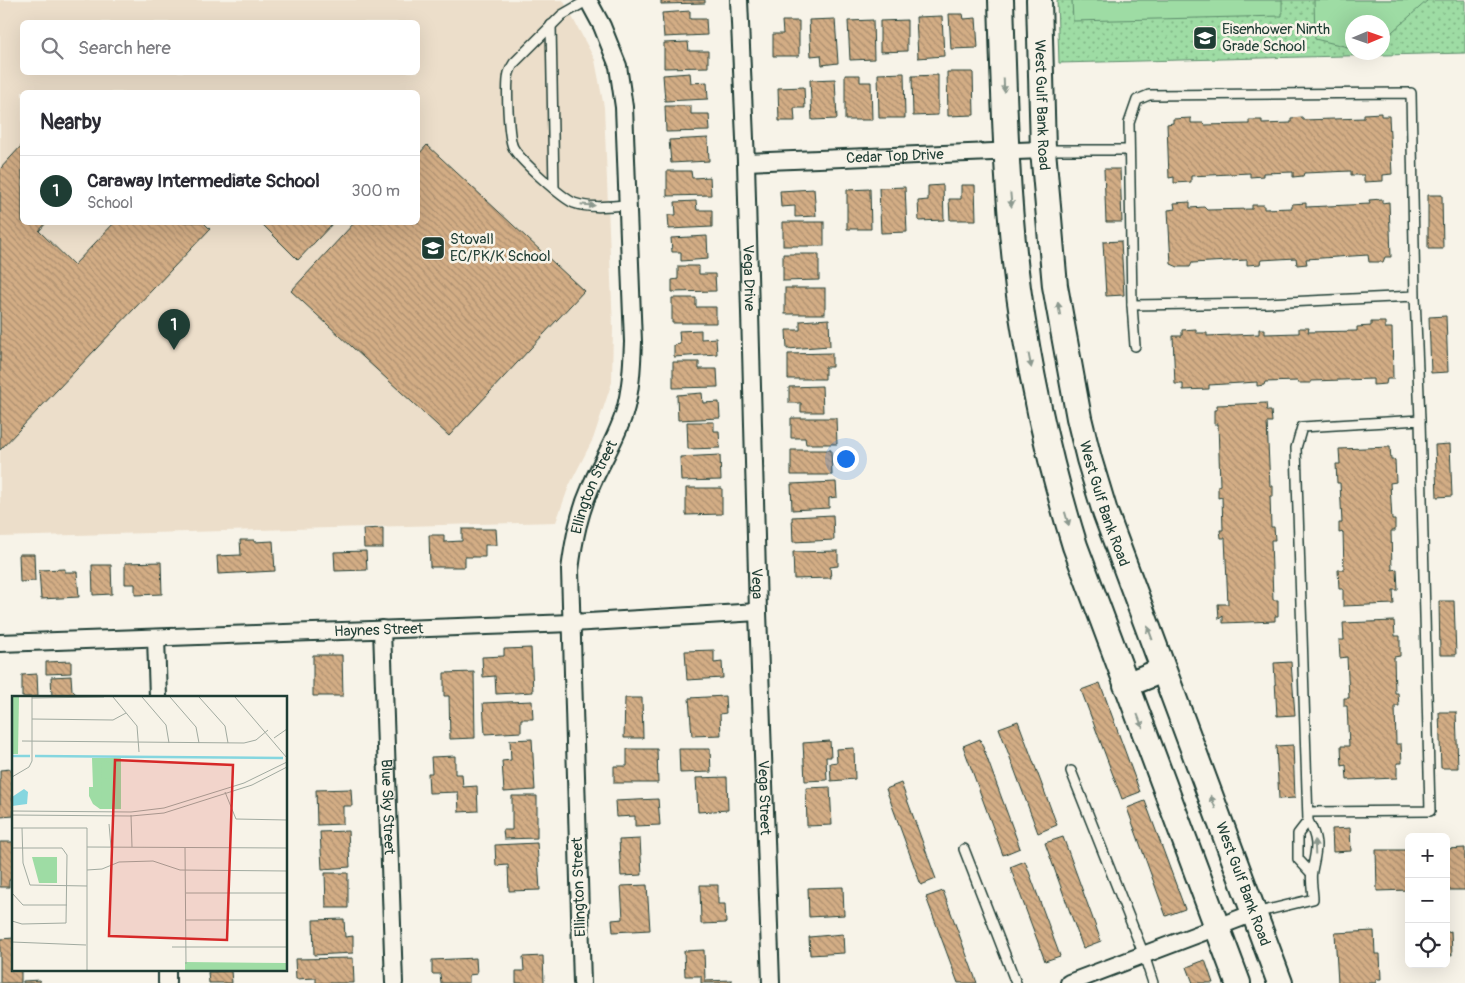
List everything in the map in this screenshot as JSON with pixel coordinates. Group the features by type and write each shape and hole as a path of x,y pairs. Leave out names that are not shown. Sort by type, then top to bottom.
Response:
{"main road":[{"path":"1001,0 1006,151 1018,286 1028,355 1055,477 1075,546 1238,983"},
{"name":"West Gulf Bank Road","path":"1039,0 1043,150 1055,286 1079,418 1089,459 1105,512 1280,983"},
{"path":"1043,426 1079,418"},
{"path":"1126,685 1163,670"}],"street":[{"name":"Ellington Street","path":"582,983 570,570 575,533 592,483 613,442 624,414 632,378 633,342 624,107 618,66 602,26 588,0"},
{"name":"Vega Drive","path":"739,0 758,554"},
{"name":"Cedar Top Drive","path":"746,162 1043,150"},
{"name":"Vega","path":"758,554 758,612"},
{"name":"Haynes Street","path":"0,643 572,622 758,612"},
{"name":"Vega Street","path":"758,612 771,983"},
{"name":"Blue Sky Street","path":"382,629 394,983"},
{"path":"156,638 158,696"},
{"path":"1069,983 1254,913"},
{"path":"167,970 168,983"}],"lane":[{"path":"588,0 562,15 514,63 509,72 508,82 510,138 513,149 554,188 573,202 586,206 628,205"},
{"path":"551,26 554,188"},
{"path":"1135,346 1132,305 1128,150 1129,123 1137,100 1149,95 1411,93 1430,811 1308,817"},
{"path":"1043,150 1128,150"},
{"path":"1132,305 1266,303 1415,296"},
{"path":"1254,913 1313,900 1311,873 1316,858 1315,834 1308,817 1296,458 1302,427 1420,420"},
{"path":"1071,771 1144,955 1153,983"},
{"path":"1308,817 1298,834 1298,859 1311,873"},
{"path":"964,849 1016,983"}],"shaded area":[{"path":"0,0 563,0 595,60 604,107 613,328 612,382 593,439 569,486 556,522 0,537"}],"green space":[{"name":"Eisenhower Ninth Grade School","path":"1057,0 1465,0 1465,53 1390,55 1390,15 1345,15 1345,56 1059,63"},
{"path":"1072,0 1282,0 1282,16 1073,21"},
{"path":"1314,0 1428,0 1390,34 1390,15 1345,15 1345,46 1315,39"}],"building":[{"path":"661,0 705,0 705,3 661,4"},
{"path":"690,11 690,19 706,19 707,35 664,37 662,13"},
{"path":"949,14 963,14 964,19 976,18 978,48 951,49"},
{"path":"942,16 944,56 918,58 916,17"},
{"path":"835,19 838,63 822,65 821,55 811,56 809,20"},
{"path":"873,20 874,59 850,60 848,21"},
{"path":"907,20 907,51 880,52 880,21"},
{"path":"782,21 799,21 799,56 773,56 773,34 783,34"},
{"path":"688,42 689,51 708,51 708,67 664,68 664,43"},
{"path":"947,72 973,72 974,115 948,116"},
{"path":"690,73 691,83 707,82 708,99 665,101 663,75"},
{"path":"904,73 905,118 879,118 878,74"},
{"path":"845,75 860,75 860,82 871,82 872,120 845,120"},
{"path":"938,75 938,115 913,116 912,76"},
{"path":"835,79 837,119 812,120 810,80"},
{"path":"804,87 805,108 794,108 795,121 779,121 778,88"},
{"path":"665,106 691,106 691,114 709,114 710,131 666,132"},
{"path":"1381,113 1381,116 1389,116 1392,174 1383,175 1383,181 1364,182 1364,175 1351,175 1351,171 1304,173 1303,176 1293,177 1293,172 1263,173 1263,176 1250,177 1250,173 1191,176 1191,182 1174,183 1174,177 1169,178 1167,124 1173,123 1173,119 1191,118 1191,123 1203,123 1205,125 1249,124 1249,120 1262,120 1262,124 1291,123 1291,118 1302,117 1303,120 1364,118 1364,114"},
{"path":"708,138 709,161 671,163 669,140"},
{"path":"427,145 584,291 449,436 291,291 352,225 420,225 420,153"},
{"path":"20,147 20,225 44,225 39,231 74,265 112,225 206,225 210,229 0,450 0,169"},
{"path":"1104,169 1120,169 1122,222 1106,222"},
{"path":"667,171 691,171 692,178 710,177 711,195 667,196"},
{"path":"943,185 944,220 919,221 918,201 928,200 928,186"},
{"path":"961,185 975,185 976,220 950,220 949,199 961,199"},
{"path":"905,187 907,232 881,233 879,188"},
{"path":"814,189 816,216 795,217 795,206 781,207 780,191"},
{"path":"870,189 871,229 847,229 847,190"},
{"path":"1428,195 1442,195 1443,249 1428,249"},
{"path":"1382,199 1382,203 1389,202 1391,257 1385,257 1383,262 1369,262 1368,255 1306,259 1307,264 1297,265 1296,258 1261,260 1260,264 1247,265 1247,260 1192,263 1190,267 1178,267 1171,264 1168,210 1175,209 1174,203 1190,202 1190,208 1204,207 1207,210 1252,209 1252,205 1264,205 1264,209 1292,208 1292,204 1306,203 1306,207 1370,204 1369,200"},
{"path":"696,201 697,210 712,210 712,227 669,229 668,215 676,215 675,202"},
{"path":"783,222 824,222 824,246 783,246"},
{"path":"263,225 331,225 298,260"},
{"path":"707,236 708,259 681,261 681,252 672,252 671,238"},
{"path":"1121,241 1124,295 1106,296 1103,242"},
{"path":"783,254 819,254 819,280 783,281"},
{"path":"678,266 699,266 699,274 715,274 716,291 672,292 672,280 678,279"},
{"path":"785,288 825,288 825,314 785,314"},
{"path":"672,298 696,298 696,307 716,307 716,323 672,323"},
{"path":"1446,316 1448,372 1431,373 1429,317"},
{"path":"829,319 830,346 787,349 786,330 800,330 800,321"},
{"path":"1371,322 1385,322 1385,328 1392,328 1393,379 1387,379 1386,384 1373,385 1373,379 1311,381 1311,383 1298,383 1298,381 1265,382 1264,385 1257,386 1257,382 1209,385 1209,389 1183,390 1183,384 1175,384 1173,336 1182,336 1182,330 1196,329 1196,333 1207,333 1207,336 1259,334 1259,329 1265,329 1265,334 1299,333 1299,328 1309,328 1308,332 1357,331 1357,327 1371,326"},
{"path":"701,330 701,339 716,338 717,354 674,357 674,345 680,344 679,331"},
{"path":"832,353 832,367 825,367 825,379 788,379 788,354"},
{"path":"673,362 699,362 699,369 717,369 718,387 673,388"},
{"path":"822,386 823,412 801,412 801,403 789,403 789,387"},
{"path":"702,393 703,403 719,402 720,418 678,420 677,395"},
{"path":"1266,403 1267,411 1271,411 1272,422 1267,422 1270,486 1273,486 1273,496 1270,496 1271,527 1274,527 1275,540 1271,540 1273,600 1278,600 1278,616 1275,616 1275,621 1223,623 1223,616 1219,619 1218,604 1228,604 1225,538 1221,538 1220,530 1223,530 1222,497 1218,498 1218,486 1220,485 1218,424 1214,424 1214,410 1217,410 1217,405"},
{"path":"791,418 836,418 837,444 806,444 805,438 791,438"},
{"path":"687,422 714,422 714,431 719,431 720,448 688,449"},
{"path":"1450,444 1452,496 1437,497 1435,445"},
{"path":"1390,447 1391,460 1395,460 1396,482 1390,483 1392,520 1395,520 1395,531 1391,531 1392,570 1397,569 1398,590 1393,590 1394,604 1343,606 1343,589 1339,589 1338,570 1344,570 1343,532 1339,533 1339,523 1342,523 1340,483 1337,483 1336,464 1340,464 1339,449"},
{"path":"791,450 831,450 832,475 791,475"},
{"path":"720,455 721,480 681,481 680,457"},
{"path":"836,482 837,497 829,498 829,508 792,510 791,484"},
{"path":"686,488 722,488 722,514 686,515"},
{"path":"833,515 834,540 793,542 792,517"},
{"path":"383,528 383,548 364,548 363,529"},
{"path":"462,529 496,529 497,545 485,545 485,557 465,557 465,567 430,567 429,535 444,535 444,542 462,541"},
{"path":"240,540 254,540 254,542 273,541 275,571 218,574 217,556 241,555"},
{"path":"366,551 367,570 335,571 334,552"},
{"path":"838,551 838,566 830,567 831,578 794,579 793,552"},
{"path":"19,554 34,554 35,581 20,582"},
{"path":"161,562 162,594 135,595 135,584 125,584 125,563"},
{"path":"92,565 111,565 112,594 93,595"},
{"path":"65,569 65,572 77,572 79,597 41,599 39,570"},
{"path":"1439,601 1454,601 1456,655 1440,655"},
{"path":"1394,621 1395,636 1400,636 1400,656 1394,657 1395,693 1398,693 1399,706 1395,706 1396,744 1401,744 1402,763 1397,763 1397,778 1347,780 1346,765 1342,766 1341,746 1349,746 1347,706 1344,706 1344,698 1349,698 1347,657 1340,658 1339,640 1344,640 1343,623"},
{"path":"531,648 533,692 496,694 495,676 483,677 482,657 504,656 504,649"},
{"path":"714,650 714,663 722,662 723,678 687,680 685,651"},
{"path":"313,655 342,655 343,696 313,696"},
{"path":"71,661 71,673 46,674 46,662"},
{"path":"1291,662 1295,715 1277,716 1274,663"},
{"path":"474,672 475,738 450,739 449,696 444,696 444,673"},
{"path":"37,674 38,696 22,696 22,675"},
{"path":"71,676 72,690 78,696 52,696 51,677"},
{"path":"1100,683 1140,792 1122,799 1081,690"},
{"path":"725,696 726,713 720,714 721,735 692,736 689,698"},
{"path":"625,698 642,698 643,738 624,738"},
{"path":"532,701 533,719 521,719 521,732 485,734 483,703"},
{"path":"1439,712 1456,712 1458,768 1441,768"},
{"path":"1018,721 1057,825 1038,833 999,728"},
{"path":"532,739 535,790 504,792 502,761 511,760 510,740"},
{"path":"980,739 1020,848 1003,855 963,746"},
{"path":"830,741 831,757 826,757 827,780 805,781 803,743"},
{"path":"1293,745 1295,798 1279,799 1276,746"},
{"path":"854,748 855,779 831,781 830,763 837,762 836,749"},
{"path":"627,749 657,749 658,783 614,783 614,766 627,766"},
{"path":"679,749 710,749 711,772 680,773"},
{"path":"455,756 455,774 462,774 463,787 477,786 478,811 459,812 458,792 429,793 428,773 432,773 431,757"},
{"path":"11,769 12,816 0,817 0,770"},
{"path":"727,777 728,810 698,812 696,778"},
{"path":"901,783 936,879 921,885 886,789"},
{"path":"830,787 832,825 807,826 806,788"},
{"path":"351,789 352,806 343,806 343,824 317,825 316,790"},
{"path":"512,796 537,796 537,838 504,839 503,830 512,830"},
{"path":"658,799 660,825 635,826 635,816 616,817 615,801"},
{"path":"1145,801 1185,909 1166,916 1127,808"},
{"path":"1350,828 1351,851 1333,852 1332,829"},
{"path":"348,831 350,867 322,869 320,832"},
{"path":"1063,837 1101,941 1083,948 1045,843"},
{"path":"640,839 642,875 621,876 619,840"},
{"path":"0,842 12,842 12,880 9,880 9,887 0,887"},
{"path":"537,843 540,890 509,891 508,865 496,866 495,845"},
{"path":"1465,848 1465,890 1450,890 1450,849"},
{"path":"1376,850 1405,850 1405,890 1377,891"},
{"path":"1025,861 1060,956 1045,961 1010,867"},
{"path":"325,873 348,873 348,908 326,908"},
{"path":"647,885 650,930 613,932 612,920 623,919 621,886"},
{"path":"700,885 718,885 718,904 725,904 726,923 701,924"},
{"path":"843,887 844,915 809,917 808,888"},
{"path":"943,891 977,983 958,983 926,897"},
{"path":"344,919 345,937 353,936 353,953 314,955 313,920"},
{"path":"1374,931 1375,954 1380,954 1381,979 1376,979 1376,983 1338,983 1335,933"},
{"path":"1451,931 1452,955 1450,955"},
{"path":"843,934 844,953 810,955 809,937"},
{"path":"12,938 12,970 21,970 21,983 0,983 0,939"},
{"path":"704,950 705,981 732,980 732,983 701,983 701,976 685,976 684,951"},
{"path":"543,956 544,983 516,983 516,971 524,971 523,957"},
{"path":"353,958 354,983 316,983 316,978 296,979 295,959"},
{"path":"476,958 477,974 469,975 469,983 441,983 440,974 432,974 432,960"},
{"path":"1205,960 1213,983 1193,983 1187,967"},
{"path":"231,971 232,983 209,983 208,972"},
{"path":"40,980 40,983 23,983 23,981"}],"place":[{"name":"Eisenhower Ninth Grade School","path":"1205,38"},
{"name":"Stovall EC/PK/K School","path":"433,248"},
{"name":"Caraway Intermediate School","path":"174,350"}]}
